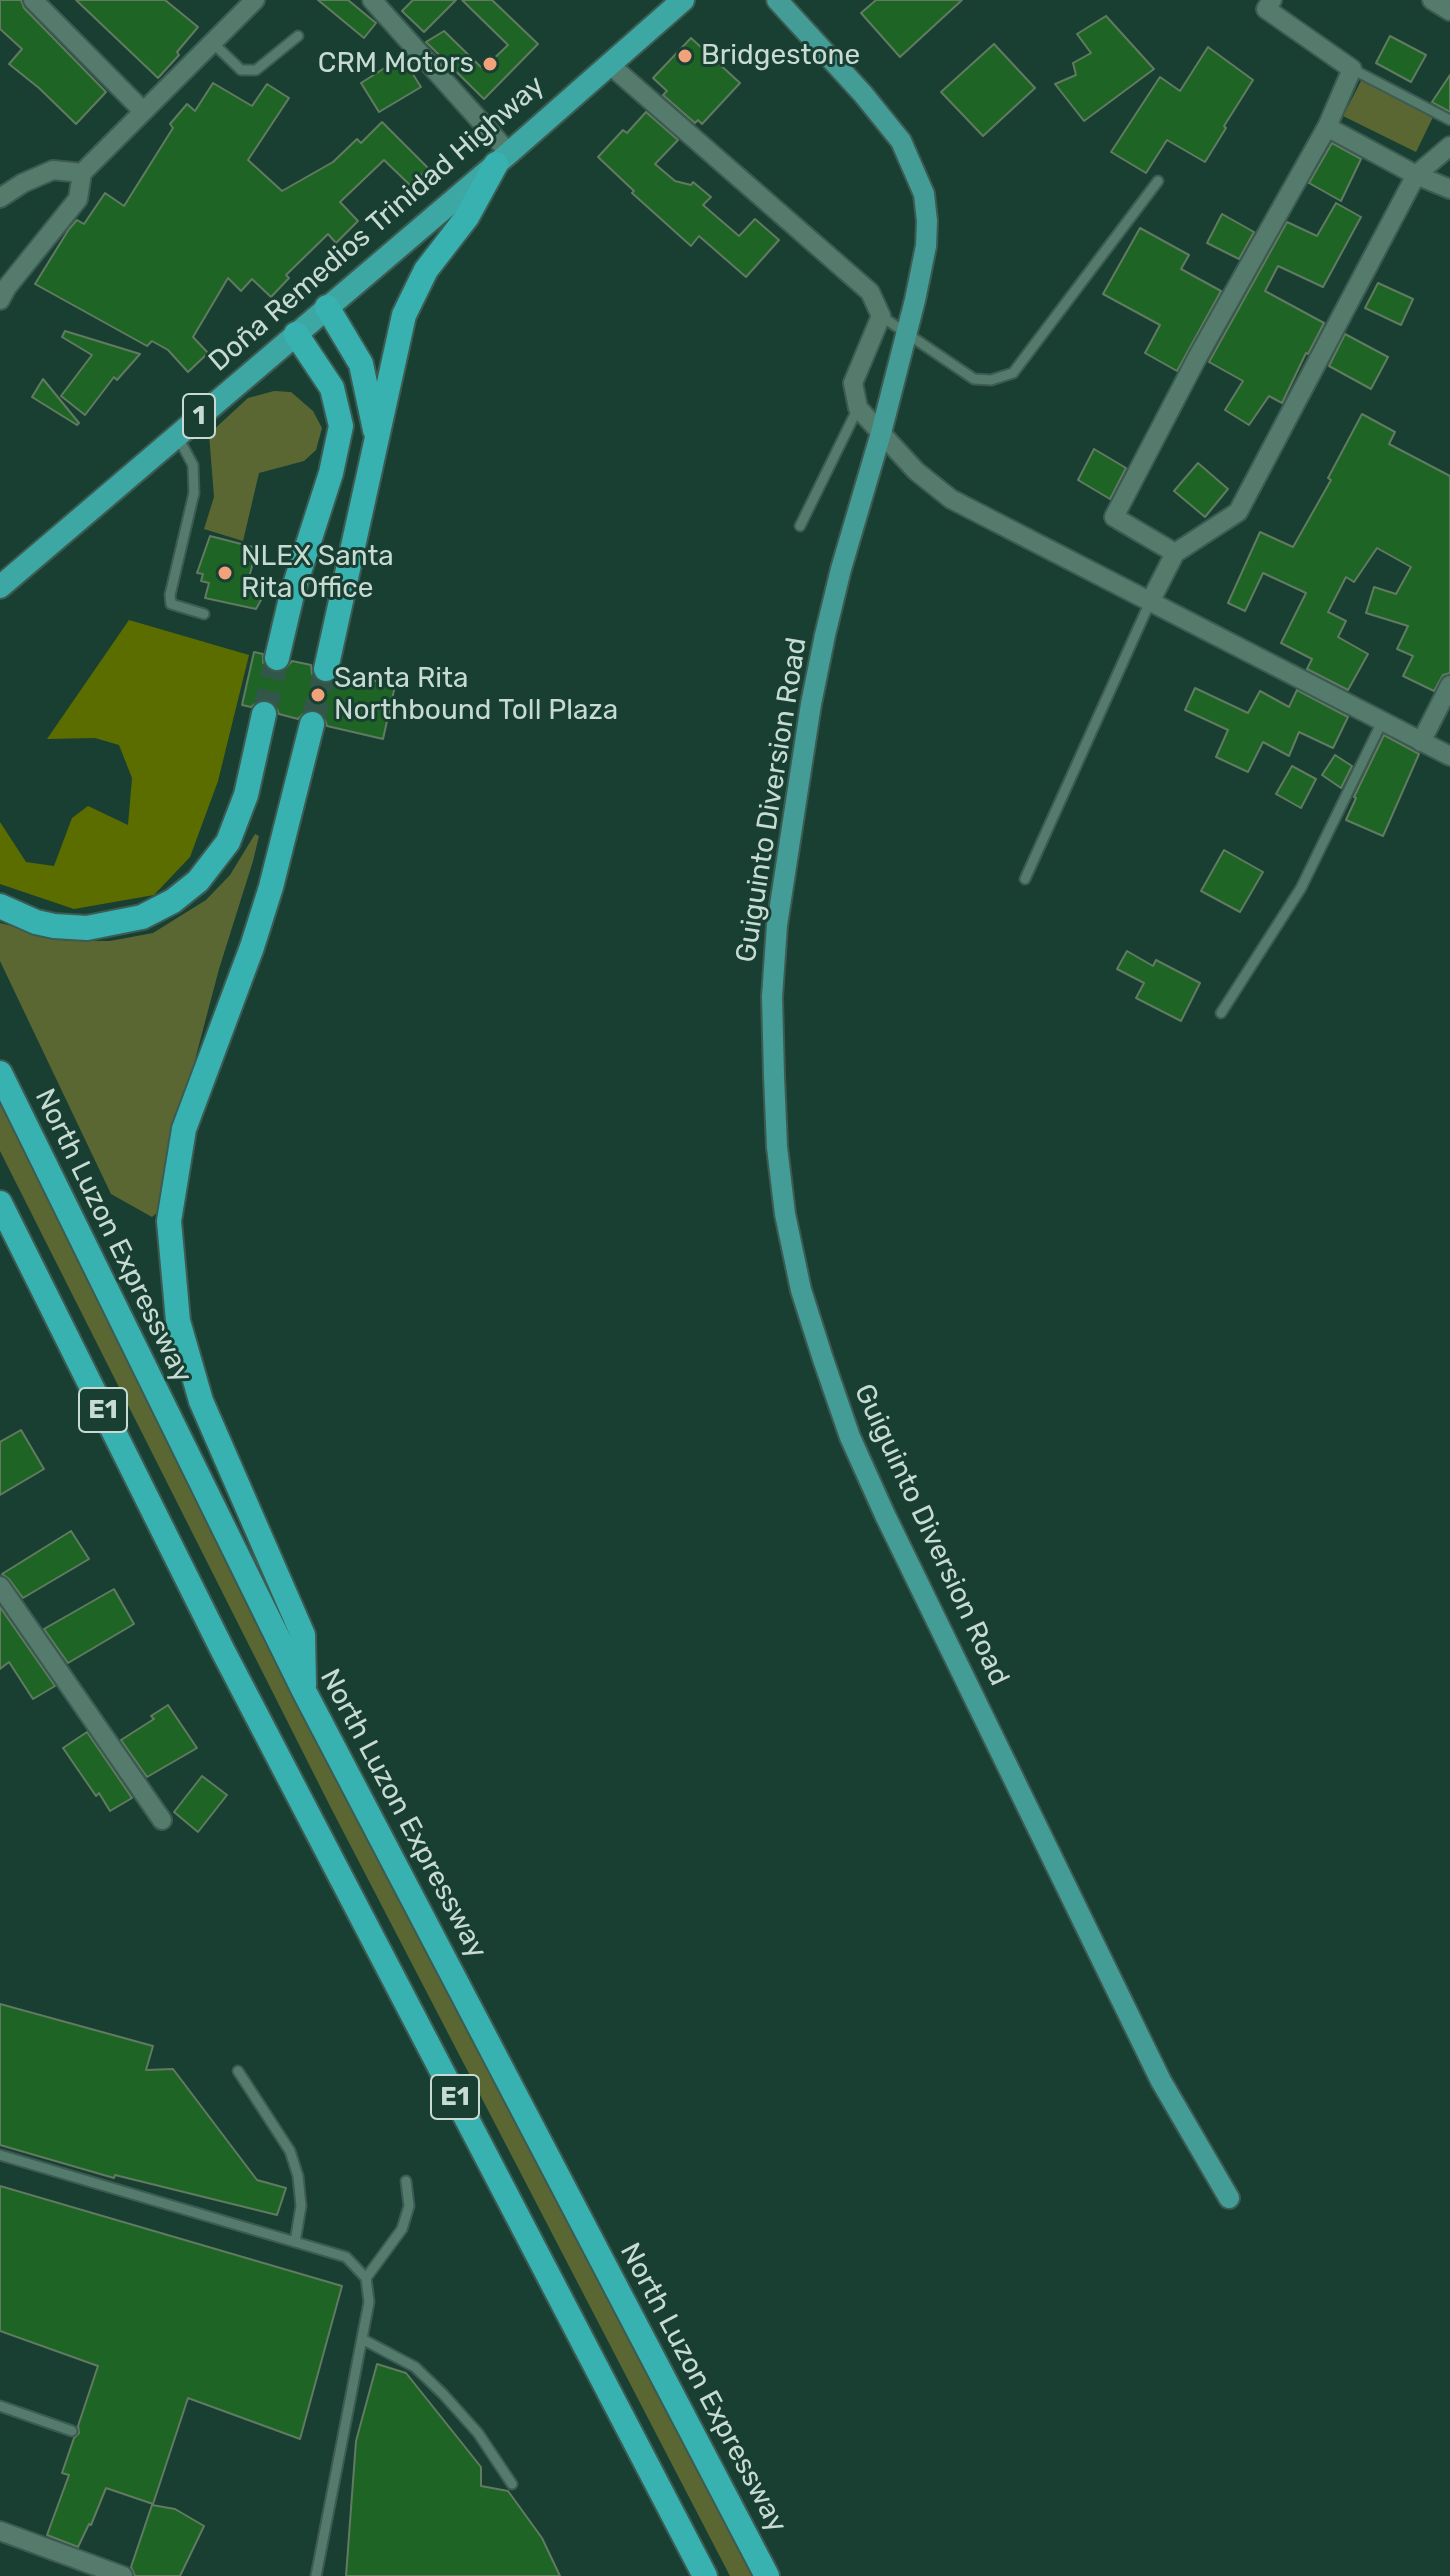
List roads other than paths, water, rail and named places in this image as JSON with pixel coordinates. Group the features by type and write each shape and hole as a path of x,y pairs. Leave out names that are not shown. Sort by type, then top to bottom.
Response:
{"highway":[{"name":"Doña Remedios Trinidad Highway","path":"0,587 502,159 683,0"},
{"path":"326,669 404,315 430,263 467,217 502,159"},
{"path":"327,307 361,364 376,436"},
{"path":"277,658 292,594 331,473 341,426 332,388 296,334"},
{"path":"0,906 36,922 87,928 125,923 173,901 198,881 228,842 246,795 264,714"},
{"path":"304,1691 303,1635 201,1401 178,1321 169,1221 184,1129 252,947 271,887 312,724"},
{"name":"North Luzon Expressway","path":"0,1073 304,1691 767,2576"},
{"name":"E1","path":"0,1203 223,1651 705,2576"}],"main road":[{"name":"Guiguinto Diversion Road","path":"777,0 901,141 924,194 927,221 921,274 825,635 808,720 777,925 772,997 774,1076 777,1147 785,1214 801,1290 823,1359 850,1437 885,1515 1161,2081 1229,2198"}],"street":[{"path":"33,0 143,111"},
{"path":"2,287 78,199 82,173 255,0"},
{"path":"372,0 392,7 502,159"},
{"path":"1175,553 1114,517 1197,358 1327,127 1352,69 1266,9 1272,0"},
{"path":"1432,0 1450,11"},
{"path":"609,64 870,292 881,316 876,335 853,383 858,408 916,471 951,499 1450,756"},
{"path":"1327,127 1416,175 1450,189"},
{"path":"1150,602 1175,553 1238,512 1416,175 1450,146"},
{"path":"0,198 23,183 53,170 82,173"},
{"path":"1421,742 1450,685"},
{"path":"0,1586 162,1820"},
{"path":"0,2532 123,2576"}],"lane":[{"path":"212,42 241,70 256,70 298,36"},
{"path":"1352,69 1450,120"},
{"path":"881,316 974,379 991,380 1013,373 1158,181"},
{"path":"800,526 858,408"},
{"path":"177,434 193,465 194,493 170,595 171,604 204,614"},
{"path":"1025,879 1150,602"},
{"path":"1221,1013 1301,888 1382,722"},
{"path":"238,2071 290,2151 298,2176 301,2206 295,2242"},
{"path":"0,2155 346,2257 366,2278 369,2302 316,2576"},
{"path":"366,2278 402,2229 409,2206 406,2181"},
{"path":"362,2339 415,2367 443,2394 478,2433 512,2484"},
{"path":"0,2406 72,2431"}],"tunnel":[{"path":"264,714 277,658"},
{"path":"312,724 326,669"}],"place":[{"name":"Bridgestone","path":"685,56"},
{"name":"CRM Motors","path":"490,64"},
{"name":"NLEX Santa Rita Office","path":"225,573"},
{"name":"Santa Rita Northbound Toll Plaza","path":"318,695"}]}
